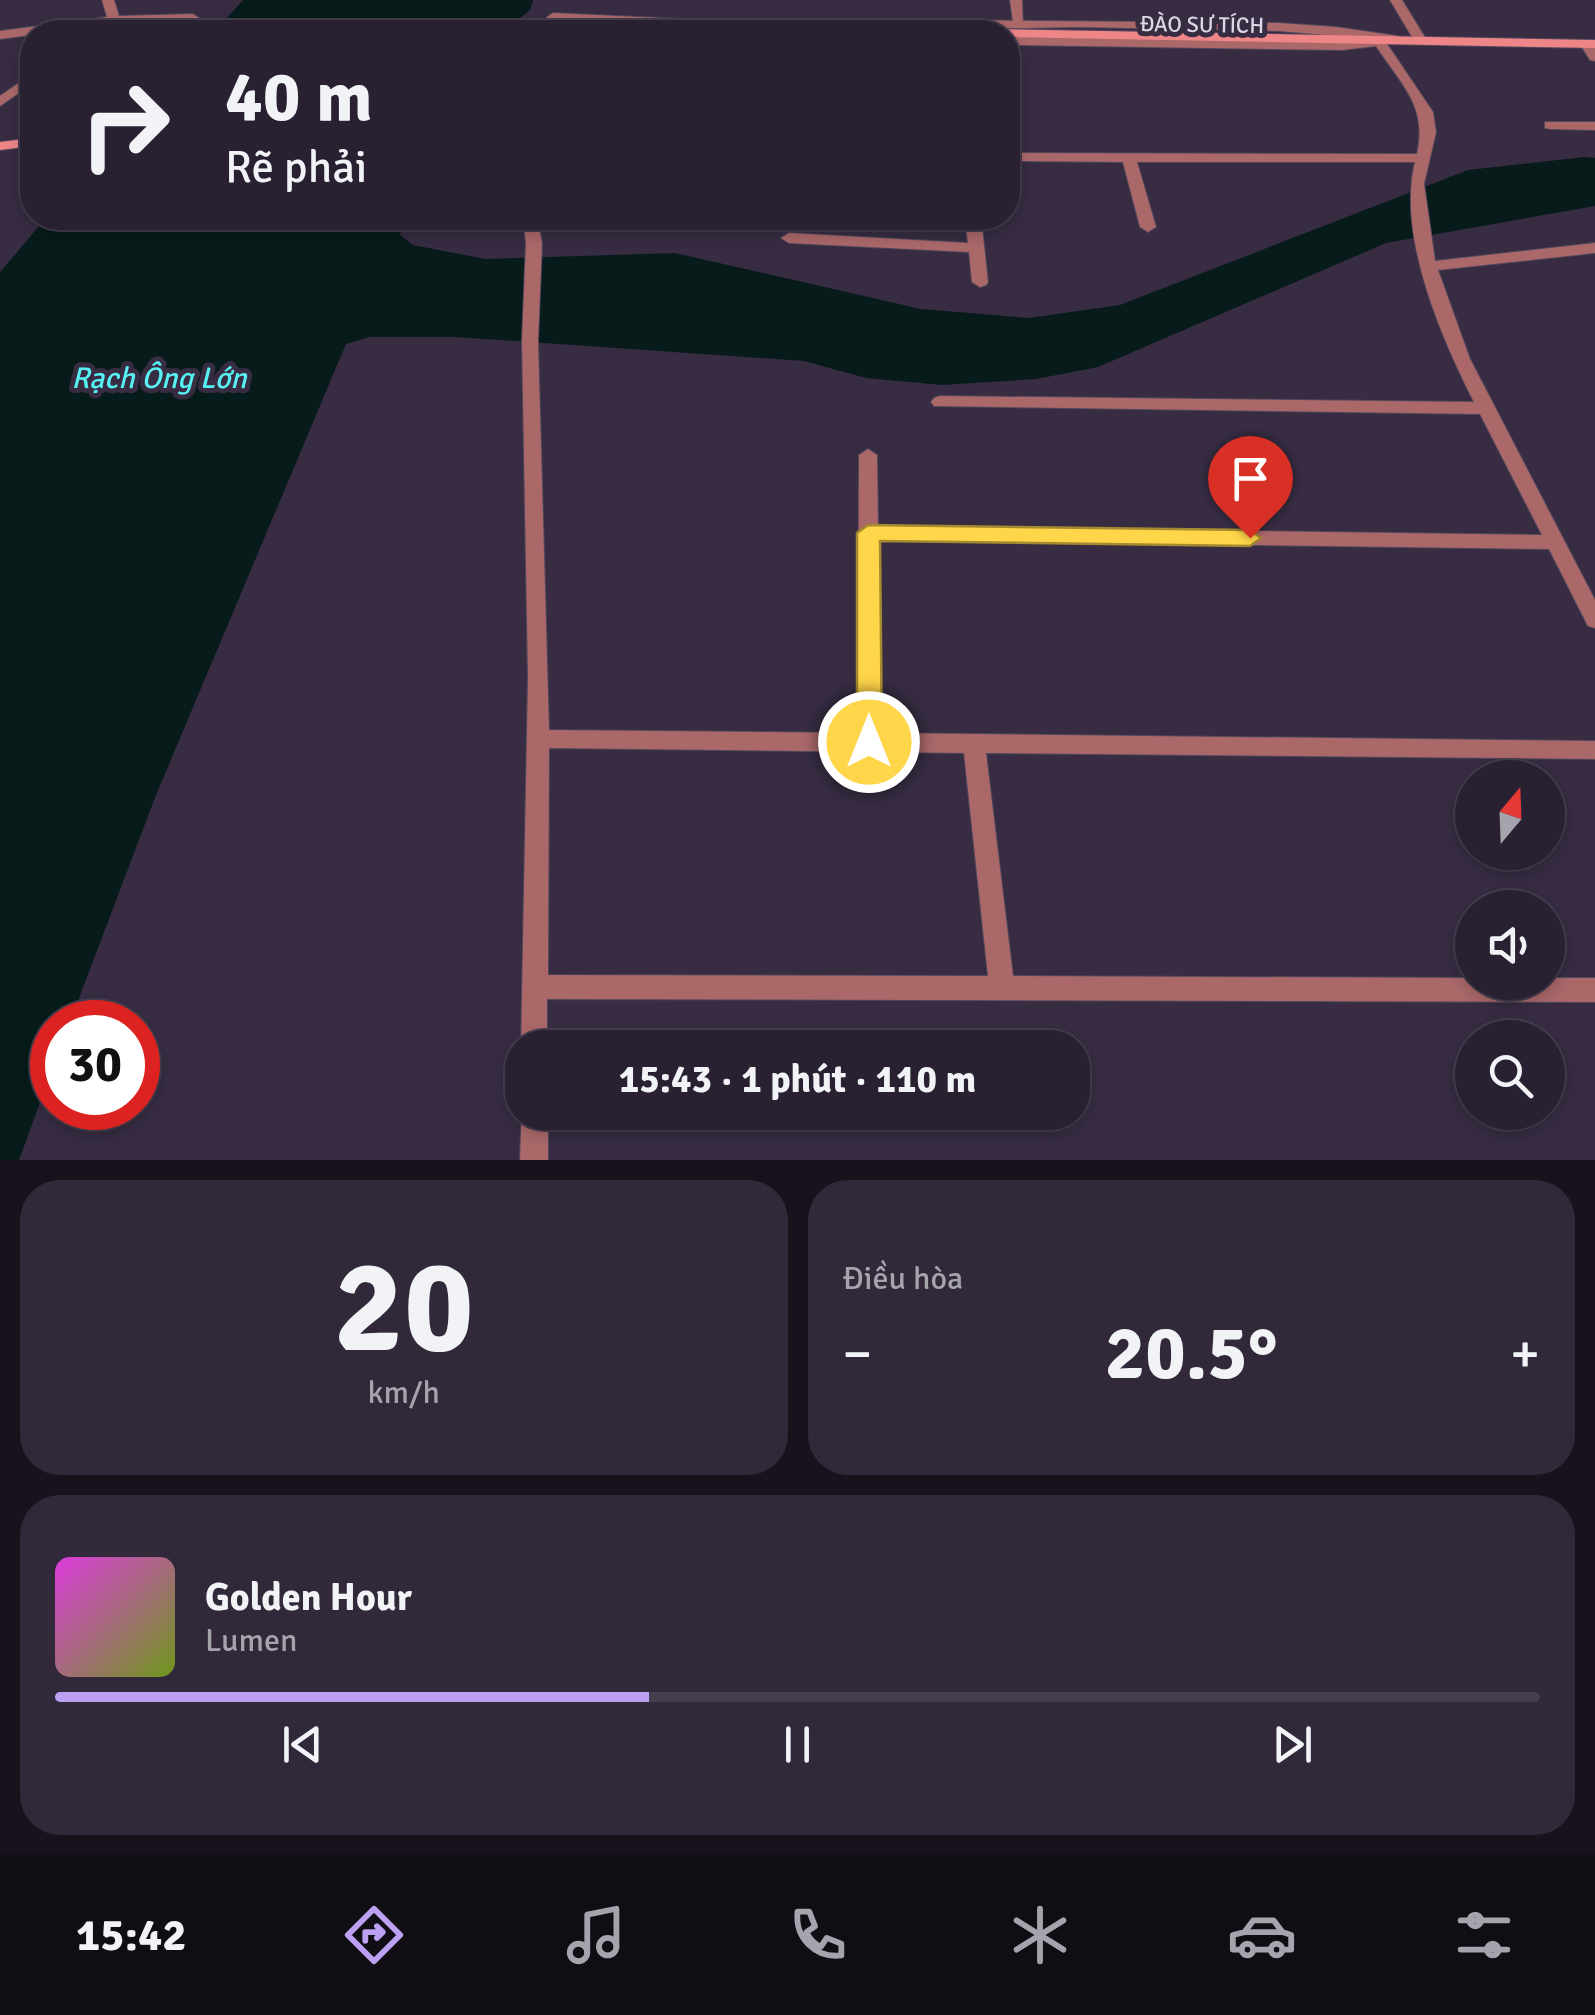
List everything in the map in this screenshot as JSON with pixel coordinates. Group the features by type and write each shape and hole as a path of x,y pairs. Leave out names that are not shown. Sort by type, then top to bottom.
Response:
{"street":[{"path":"1396,0 1420,40"},
{"path":"138,20 191,20"},
{"path":"552,20 627,20"},
{"name":"ĐÀO SƯ TÍCH","path":"1020,22 1332,29 1396,39"},
{"name":"ĐÀO SƯ TÍCH","path":"1020,33 1590,44"},
{"name":"ĐÀO SƯ TÍCH","path":"1020,41 1342,46 1396,39"},
{"path":"1379,42 1426,112 1429,132 1416,184 1426,259 1461,359 1595,620"},
{"path":"1590,44 1595,57"},
{"path":"1550,125 1595,126"},
{"path":"1020,157 1421,158"},
{"path":"1129,158 1148,227"},
{"path":"532,230 530,342 538,739 534,1030"},
{"path":"974,230 980,282"},
{"path":"789,238 976,248"},
{"path":"1426,259 1595,248"},
{"path":"940,402 1488,408"},
{"path":"868,455 869,742"},
{"path":"868,533 1556,542"},
{"path":"538,739 1595,750"},
{"path":"974,744 1002,988"},
{"path":"534,987 1595,990"},
{"path":"534,1130 534,1160"}],"water":[{"path":"243,0 533,0 530,10 518,20 225,20"},
{"name":"Rạch Ông Lớn","path":"1595,158 1595,206 1386,243 1098,367 1036,379 942,385 866,378 804,361 456,337 370,337 346,344 156,795 78,1000 30,1000 30,1130 19,1160 0,1160 0,272 36,230 406,230 399,234 413,245 485,259 675,253 921,309 1029,318 1120,305 1468,170"}],"route":[{"path":"869,742 868,533 1250,538"}]}
